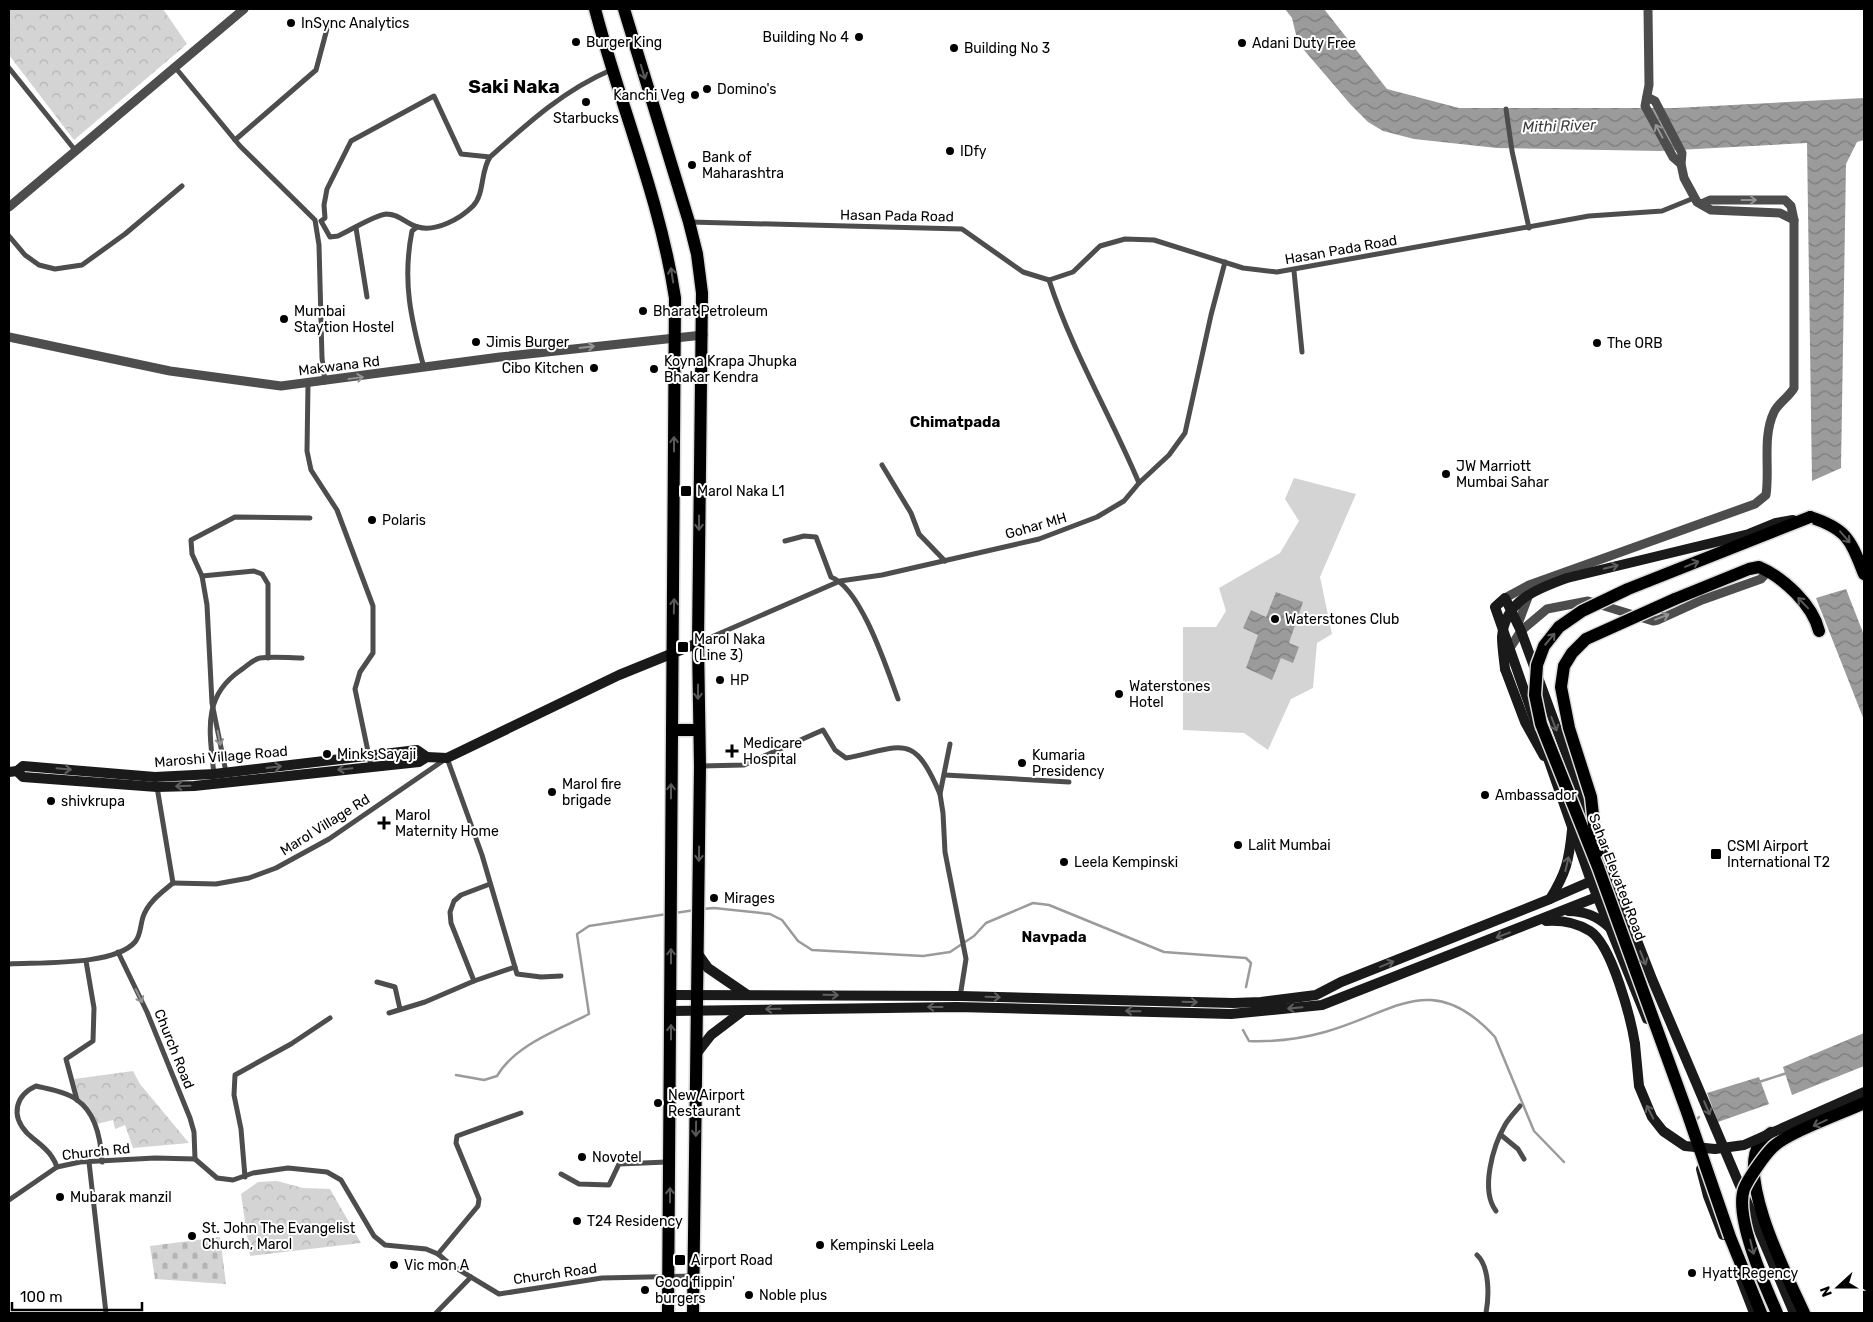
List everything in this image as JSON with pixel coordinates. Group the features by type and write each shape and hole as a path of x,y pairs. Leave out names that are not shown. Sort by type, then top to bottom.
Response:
{"main road":[{"path":"595,9 611,70 659,218 669,258 675,298 672,995 668,1313"},
{"path":"624,9 689,222 697,254 702,293 698,643 700,766 698,1011 693,1313"},
{"path":"1551,767 1525,722 1505,669 1502,636 1510,614 1520,600 1541,588 1567,578 1749,534 1776,523 1810,517 1831,524 1847,536 1864,574"},
{"name":"Sahar Elevated Road","path":"1762,1313 1730,1237 1598,867 1541,724 1535,695 1537,665 1544,646 1559,628 1582,611 1628,589 1810,517"},
{"path":"1598,867 1591,797 1569,728 1561,687 1564,666 1572,653 1586,640 1675,598 1749,569 1759,567 1780,580 1810,610 1819,630"},
{"path":"1754,1313 1708,1196 1692,1132 1598,897 1495,608 1505,598 1519,628 1652,979 1794,1313"},
{"name":"Maroshi Village Road","path":"214,778 155,777 22,766 13,771 23,777 157,787 214,778 370,761 419,762 427,757 447,758 619,675 673,655 698,643"},
{"path":"672,730 698,730"},
{"path":"1550,899 1564,876 1569,857 1572,825"},
{"path":"672,995 961,996 1233,1003 1261,1002 1316,995 1341,982 1611,873"},
{"path":"671,1010 957,1007 1231,1014 1322,1005 1617,889"},
{"path":"1564,911 1588,913 1599,918 1610,928"},
{"path":"1533,923 1564,920 1591,932 1601,942 1617,978 1632,1022 1639,1086 1652,1117 1663,1131 1685,1146 1715,1149 1744,1145 1864,1092"},
{"path":"698,954 708,968 747,994"},
{"path":"697,1052 711,1035 745,1010"},
{"path":"1804,1313 1758,1204 1754,1184 1754,1157 1760,1143 1779,1126 1852,1094 1864,1086"},
{"path":"1776,1313 1757,1267 1742,1205 1744,1189 1772,1147 1790,1136 1864,1103"}],"street":[{"path":"9,207 174,66 244,9"},
{"path":"1648,9 1649,101 1673,157 1681,164"},
{"path":"235,140 316,70 328,25"},
{"path":"174,66 235,140 315,220 319,245 322,358 325,382"},
{"path":"9,68 75,150"},
{"path":"490,157 462,154 434,96 351,140 327,189 324,205 325,218 321,221 330,237 356,228 385,214 400,216 417,227 437,228 473,206 479,197 484,166 490,157 544,109 584,82 611,70"},
{"path":"1649,101 1682,153 1681,164 1684,178 1698,201 1711,210 1780,212 1794,220"},
{"path":"1506,109 1512,151 1529,228"},
{"path":"9,236 25,255 39,265 55,268 82,265 125,234 182,186"},
{"path":"1505,598 1534,583 1755,504 1766,495 1768,480 1768,426 1775,409 1788,398 1794,388 1794,220 1791,206 1785,200 1698,201"},
{"name":"Hasan Pada Road","path":"689,222 962,229 1023,272 1049,280 1073,272 1100,246 1125,239 1154,240 1243,268 1277,272 1294,271 1589,216 1662,211 1698,201"},
{"path":"417,227 412,231 407,255 406,286 424,368"},
{"path":"356,228 368,297"},
{"name":"Gohar MH","path":"698,643 840,581 945,561 1039,539 1097,517 1124,501 1139,483 1169,455 1185,433 1211,315 1226,262"},
{"path":"1294,271 1302,352"},
{"path":"1049,280 1076,352 1106,407 1139,483"},
{"name":"Makwana Rd","path":"9,336 170,371 281,386 702,335"},
{"path":"308,384 307,451 311,470 337,510 374,606 374,653 360,672 355,689 370,761"},
{"path":"882,465 911,513 919,534 945,561"},
{"path":"226,777 212,703 207,605 202,576 192,554 191,540 235,517 310,518"},
{"path":"785,541 804,536 816,537 831,577 840,581 860,609 874,638 898,699"},
{"path":"202,576 254,570 262,574 268,584 268,658"},
{"path":"1519,628 1547,609 1588,602 1658,620 1702,600 1761,579 1768,571"},
{"path":"1510,648 1519,628 1534,583"},
{"path":"214,778 209,730 212,703 231,677 258,658 302,658"},
{"path":"700,766 744,765 823,730 835,750 846,758 898,746 910,748 925,765 940,794 944,813 945,852 966,959 961,996 957,1007"},
{"path":"940,794 950,744"},
{"path":"447,758 490,884 517,974 540,977 560,976"},
{"name":"Marol Village Rd","path":"172,883 216,884 249,878 276,868 329,839 447,758"},
{"path":"945,776 1069,782"},
{"path":"9,964 86,961 118,952 135,942 140,932 142,918 151,902 172,883 172,872 157,787"},
{"path":"474,981 451,923 450,912 454,901 461,895 490,884"},
{"name":"Church Road","path":"118,952 147,1012 190,1118 194,1132 195,1159 217,1178 232,1180 288,1168 327,1172 341,1180 374,1236 385,1245 426,1249 438,1254 499,1294 602,1278 693,1276"},
{"path":"86,961 94,1008 93,1041 66,1060 78,1100 92,1117 101,1143 102,1162"},
{"path":"389,1013 515,967"},
{"path":"377,982 395,986 400,1009"},
{"path":"245,1177 241,1129 234,1095 235,1075 292,1044 330,1018"},
{"path":"57,1168 52,1157 26,1132 19,1122 16,1106 24,1091 36,1086 78,1100"},
{"path":"1496,1212 1488,1196 1489,1182 1501,1135 1520,1106"},
{"path":"438,1254 478,1206 480,1199 456,1142 456,1136 521,1113"},
{"path":"1501,1135 1513,1144 1524,1159"},
{"name":"Church Rd","path":"9,1200 57,1168 89,1162 155,1158 195,1159"},
{"path":"89,1162 106,1313"},
{"path":"560,1174 579,1184 608,1185 619,1164 670,1162"},
{"path":"1477,1255 1483,1261 1488,1299 1486,1313"},
{"path":"436,1313 471,1277"}],"green space":[{"path":"9,9 163,9 187,44 74,140 9,55"},
{"name":"Waterstones Club","path":"1294,478 1356,494 1320,577 1332,634 1317,643 1313,688 1291,699 1268,750 1244,733 1183,730 1183,627 1216,627 1226,611 1219,588 1280,553 1299,521 1285,499"},
{"path":"133,1071 140,1084 189,1143 133,1148 125,1125 115,1129 113,1120 97,1124 80,1101 74,1079"},
{"path":"277,1181 303,1188 330,1189 361,1243 250,1256 241,1194 258,1182"},
{"path":"220,1237 226,1284 155,1279 150,1246"}],"water":[{"name":"Mithi River","path":"1285,9 1324,9 1387,89 1459,108 1675,108 1864,98 1864,140 1857,142 1846,164 1841,468 1812,481 1807,143 1659,151 1497,148 1414,139 1383,131 1368,122 1351,105 1298,43 1292,18"},
{"path":"1846,589 1864,635 1864,720 1816,598"},
{"name":"Waterstones Club","path":"1276,592 1303,602 1289,643 1299,647 1293,663 1281,658 1272,680 1246,668 1258,635 1243,628 1251,610 1266,617"},
{"path":"1864,1033 1864,1066 1792,1095 1783,1067"},
{"path":"1759,1077 1769,1104 1718,1122 1707,1093"}],"waterway":[{"path":"702,909 714,908 770,914 782,920 798,941 812,950 923,956 950,952 974,936 986,923 1033,903 1049,905 1164,952 1246,958 1251,963 1246,987"},
{"path":"675,913 695,910"},
{"path":"456,1075 484,1080 497,1076 505,1065 526,1047 551,1032 589,1014 577,934 589,926 667,914"},
{"path":"1243,1030 1249,1041 1287,1040 1325,1032 1392,1007 1412,1002 1432,1000 1452,1004 1472,1016 1495,1037 1534,1131 1564,1162"},
{"path":"1759,1082 1787,1073"},
{"path":"1694,1123 1699,1117"}],"place":[{"name":"InSync Analytics","path":"291,23"},
{"name":"Building No 4","path":"859,37"},
{"name":"Burger King","path":"576,42"},
{"name":"Adani Duty Free","path":"1242,43"},
{"name":"Building No 3","path":"954,48"},
{"name":"Domino's","path":"707,89"},
{"name":"Kanchi Veg","path":"695,95"},
{"name":"Starbucks","path":"586,102"},
{"name":"IDfy","path":"950,151"},
{"name":"Bank of Maharashtra","path":"692,165"},
{"name":"Bharat Petroleum","path":"643,311"},
{"name":"Mumbai Staytion Hostel","path":"284,319"},
{"name":"Jimis Burger","path":"476,342"},
{"name":"The ORB","path":"1597,343"},
{"name":"Cibo Kitchen","path":"594,368"},
{"name":"Koyna Krapa Jhupka Bhakar Kendra","path":"654,369"},
{"name":"JW Marriott Mumbai Sahar","path":"1446,474"},
{"name":"Marol Naka L1","path":"686,491"},
{"name":"Polaris","path":"372,520"},
{"name":"Waterstones Club","path":"1275,619"},
{"name":"Marol Naka (Line 3)","path":"683,647"},
{"name":"HP","path":"720,680"},
{"name":"Waterstones Hotel","path":"1119,694"},
{"name":"Medicare Hospital","path":"732,751"},
{"name":"Minks Sayaji","path":"327,754"},
{"name":"Kumaria Presidency","path":"1022,763"},
{"name":"Marol fire brigade","path":"552,792"},
{"name":"Ambassador","path":"1485,795"},
{"name":"shivkrupa","path":"51,801"},
{"name":"Marol Maternity Home","path":"384,823"},
{"name":"Lalit Mumbai","path":"1238,845"},
{"name":"CSMI Airport International T2","path":"1716,854"},
{"name":"Leela Kempinski","path":"1064,862"},
{"name":"Mirages","path":"714,898"},
{"name":"New Airport Restaurant","path":"658,1103"},
{"name":"Novotel","path":"582,1157"},
{"name":"Mubarak manzil","path":"60,1197"},
{"name":"T24 Residency","path":"577,1221"},
{"name":"St. John The Evangelist Church, Marol","path":"192,1236"},
{"name":"Kempinski Leela","path":"820,1245"},
{"name":"Airport Road","path":"680,1260"},
{"name":"Vic mon A","path":"394,1265"},
{"name":"Hyatt Regency","path":"1692,1273"},
{"name":"Good flippin' burgers","path":"645,1290"},
{"name":"Noble plus","path":"749,1295"}],"district":[{"name":"Saki Naka","path":"514,86"},
{"name":"Chimatpada","path":"955,422"},
{"name":"Navpada","path":"1054,937"}]}
